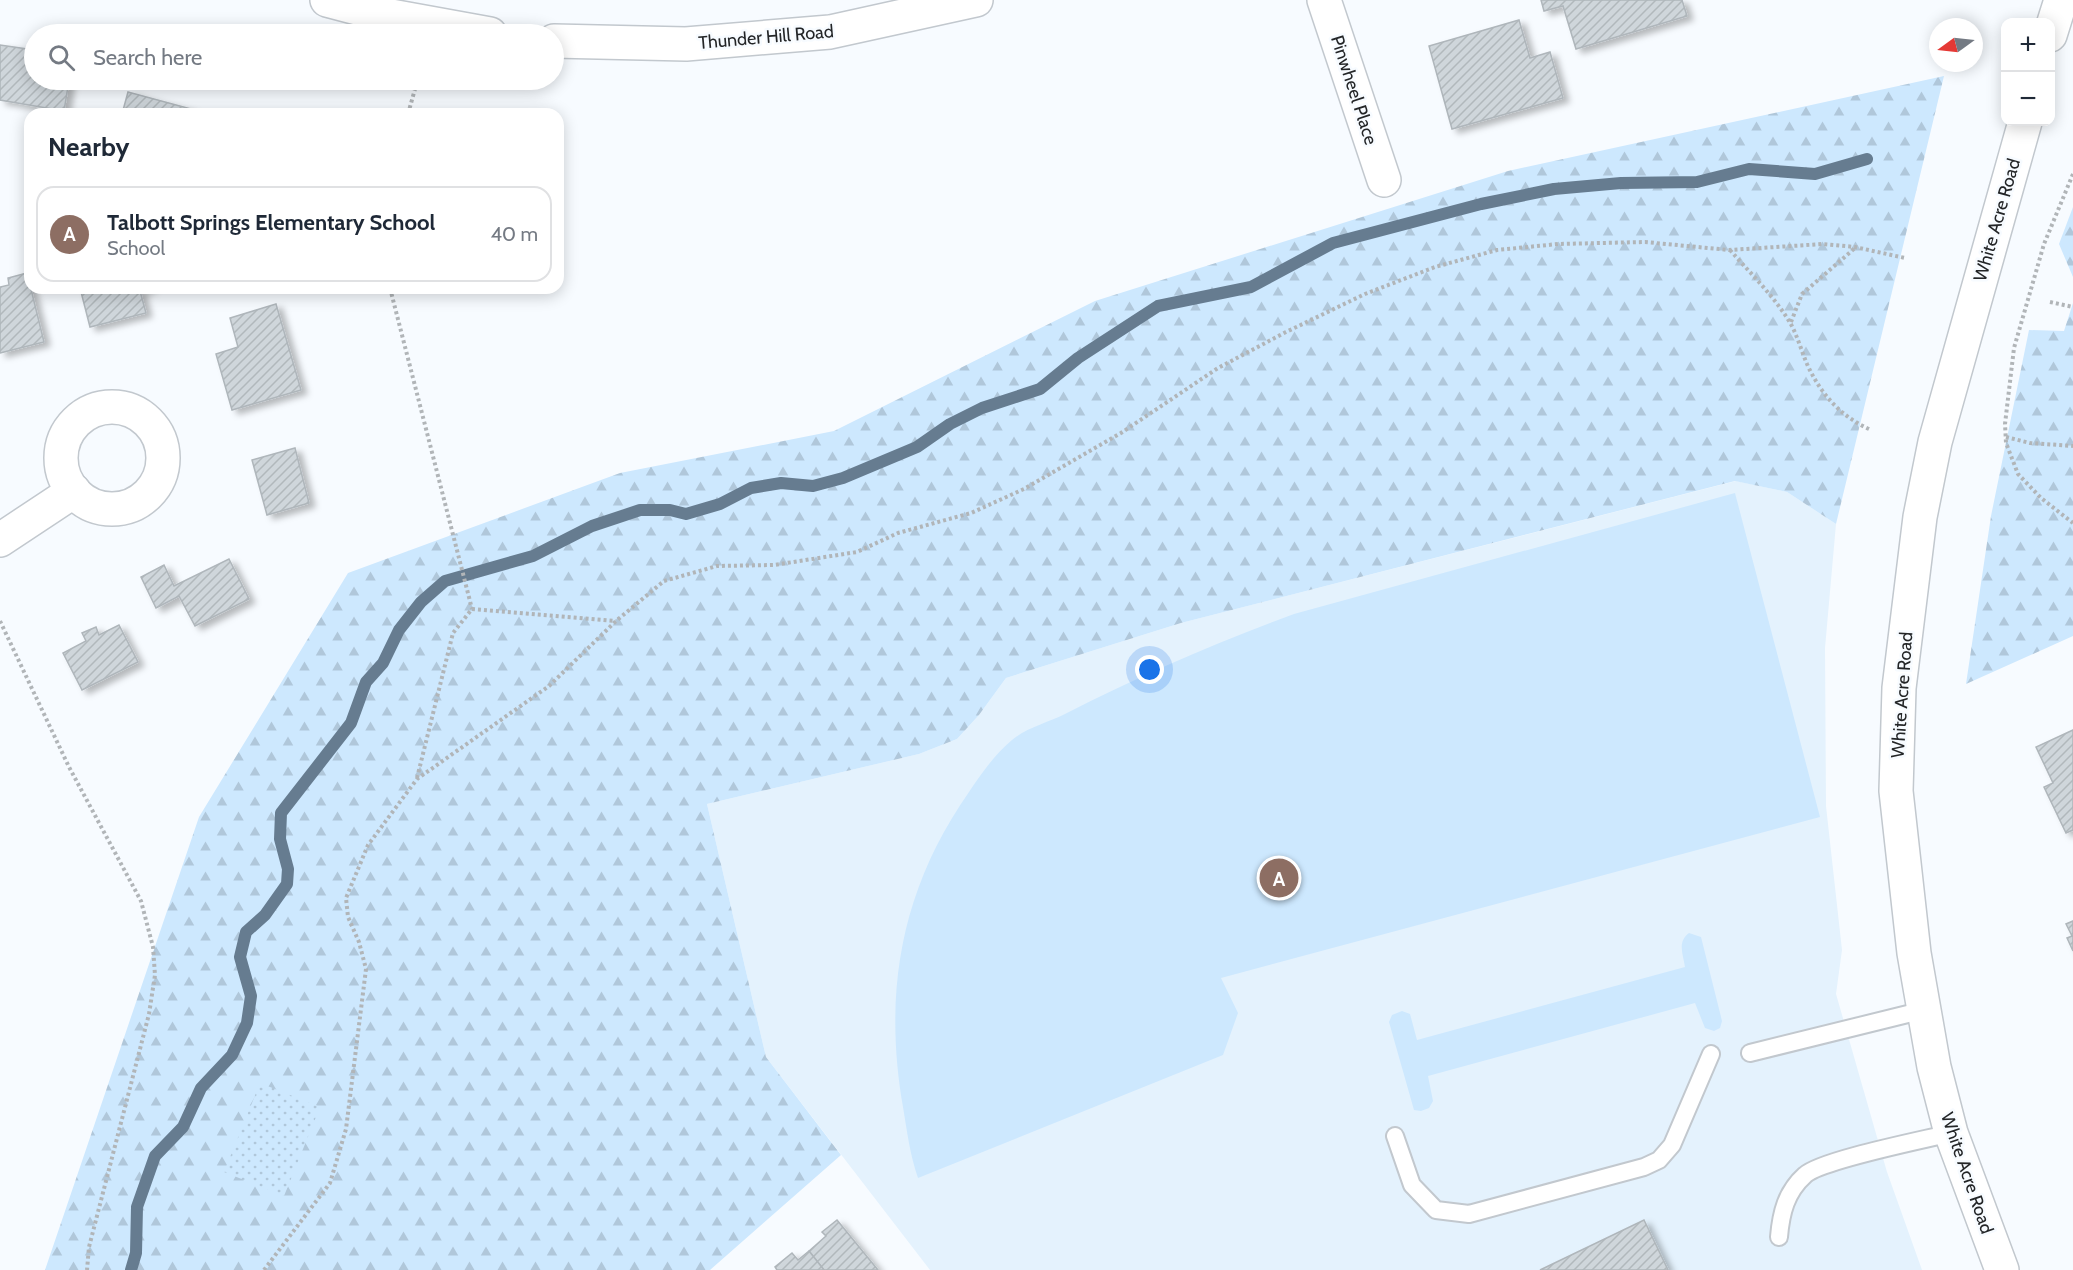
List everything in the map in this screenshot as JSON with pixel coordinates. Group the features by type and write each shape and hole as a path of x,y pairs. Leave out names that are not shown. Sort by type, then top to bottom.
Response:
{"street":[{"path":"327,0 380,14 435,24"},
{"name":"Thunder Hill Road","path":"564,40 686,44 819,33 872,25 976,0"},
{"name":"Pinwheel Place","path":"1324,0 1384,180"},
{"path":"2055,19 2061,0"},
{"name":"White Acre Road","path":"2002,1270 1951,1132 1934,1067 1914,953 1896,791 1899,688 1920,517 1935,442 2024,126"},
{"path":"0,540 74,491"}],"lane":[{"path":"1750,1053 1924,1010"},
{"path":"1395,1136 1412,1185 1436,1209 1469,1214 1644,1167 1659,1160 1672,1145 1711,1054"},
{"path":"1779,1237 1781,1213 1787,1196 1806,1174 1831,1162 1951,1132"}],"path":[{"path":"410,108 415,90"},
{"path":"2073,174 2044,244 2014,348 2005,424 2012,461 2018,474 2041,498 2073,523"},
{"path":"264,1270 330,1183 346,1129 366,969 359,942 348,916 346,898 368,845 417,779 549,686 616,621 664,581 717,566 774,566 857,552 898,533 971,513 1024,489 1121,433 1228,363 1365,294 1435,267 1497,250 1558,244 1645,242 1729,250 1823,244 1855,247 1905,258"},
{"path":"1790,323 1802,294 1855,247"},
{"path":"1729,250 1766,290 1790,323 1808,367 1830,400 1848,420 1869,429"},
{"path":"392,294 472,609"},
{"path":"2050,302 2073,307"},
{"path":"2006,437 2030,443 2073,446"},
{"path":"472,609 616,621"},
{"path":"417,779 453,633 472,609"},
{"path":"0,621 69,767 141,901 153,947 155,975 149,1014 110,1174 89,1247 87,1270"}],"shaded area":[{"path":"1736,481 1787,492 1836,524 1825,648 1826,806 1842,950 1836,994 1887,1172 1922,1270 930,1270 766,1057 707,804 919,754 957,739 979,715 1006,678 1181,623"}],"green space":[{"path":"1944,76 1836,524 1787,492 1735,481 1181,623 1006,678 979,715 957,739 919,754 707,804 766,1057 841,1155 710,1270 45,1270 199,817 348,573 620,473 834,431 1095,301 1508,171"},
{"path":"2073,207 2073,277 2059,244"},
{"path":"2073,303 2073,636 1966,684 1991,516 2029,330 2064,331"},
{"path":"1735,493 1820,817 1221,978 1238,1013 1223,1055 918,1178 909,1143 897,1064 895,1023 897,982 903,943 913,904 927,866 946,829 983,771 1012,740 1149,673 1294,614"},
{"path":"1689,933 1701,937 1722,1021 1720,1028 1714,1031 1705,1028 1695,1003 1428,1076 1433,1101 1429,1108 1421,1111 1414,1110 1389,1022 1392,1015 1402,1011 1410,1014 1417,1040 1685,967 1682,944"},
{"path":"260,1083 320,1107 284,1196 224,1172"}],"building":[{"path":"1541,0 1682,0 1687,16 1576,49 1563,6 1544,11"},
{"path":"1519,20 1530,58 1550,52 1563,98 1452,129 1429,46"},
{"path":"0,45 24,49 24,90 67,90 64,108 47,108 0,100"},
{"path":"128,92 187,108 124,108"},
{"path":"24,274 24,294 32,294 44,342 0,353 0,287 9,285 8,278"},
{"path":"82,294 141,294 146,313 90,327"},
{"path":"276,304 301,390 232,410 216,354 238,347 230,318"},
{"path":"295,448 309,503 267,515 252,460"},
{"path":"229,559 249,599 195,626 179,596 156,608 141,577 164,565 174,586"},
{"path":"119,625 138,662 82,690 63,653 86,641 82,633 96,627 99,635"},
{"path":"2073,730 2073,830 2066,833 2044,787 2053,783 2036,747"},
{"path":"2073,921 2073,951 2067,938 2072,936 2066,924"},
{"path":"837,1220 878,1270 824,1270 809,1251 826,1236 822,1232"},
{"path":"1644,1220 1668,1270 1540,1270"},
{"path":"809,1251 824,1270 777,1270 775,1267 792,1253 798,1260"}],"waterway":[{"path":"131,1270 136,1253 137,1207 155,1156 183,1127 201,1088 232,1055 247,1023 251,996 240,957 246,932 265,915 287,884 288,869 280,839 281,813 351,723 366,682 383,663 399,630 421,602 445,581 533,556 592,526 640,510 670,510 686,514 720,504 751,488 781,483 813,486 843,478 917,447 950,424 982,408 1040,389 1078,358 1158,306 1251,287 1333,243 1481,204 1554,189 1621,183 1697,182 1749,169 1815,174 1867,159"}],"place":[{"name":"Talbott Springs Elementary School","path":"1279,878"}]}
